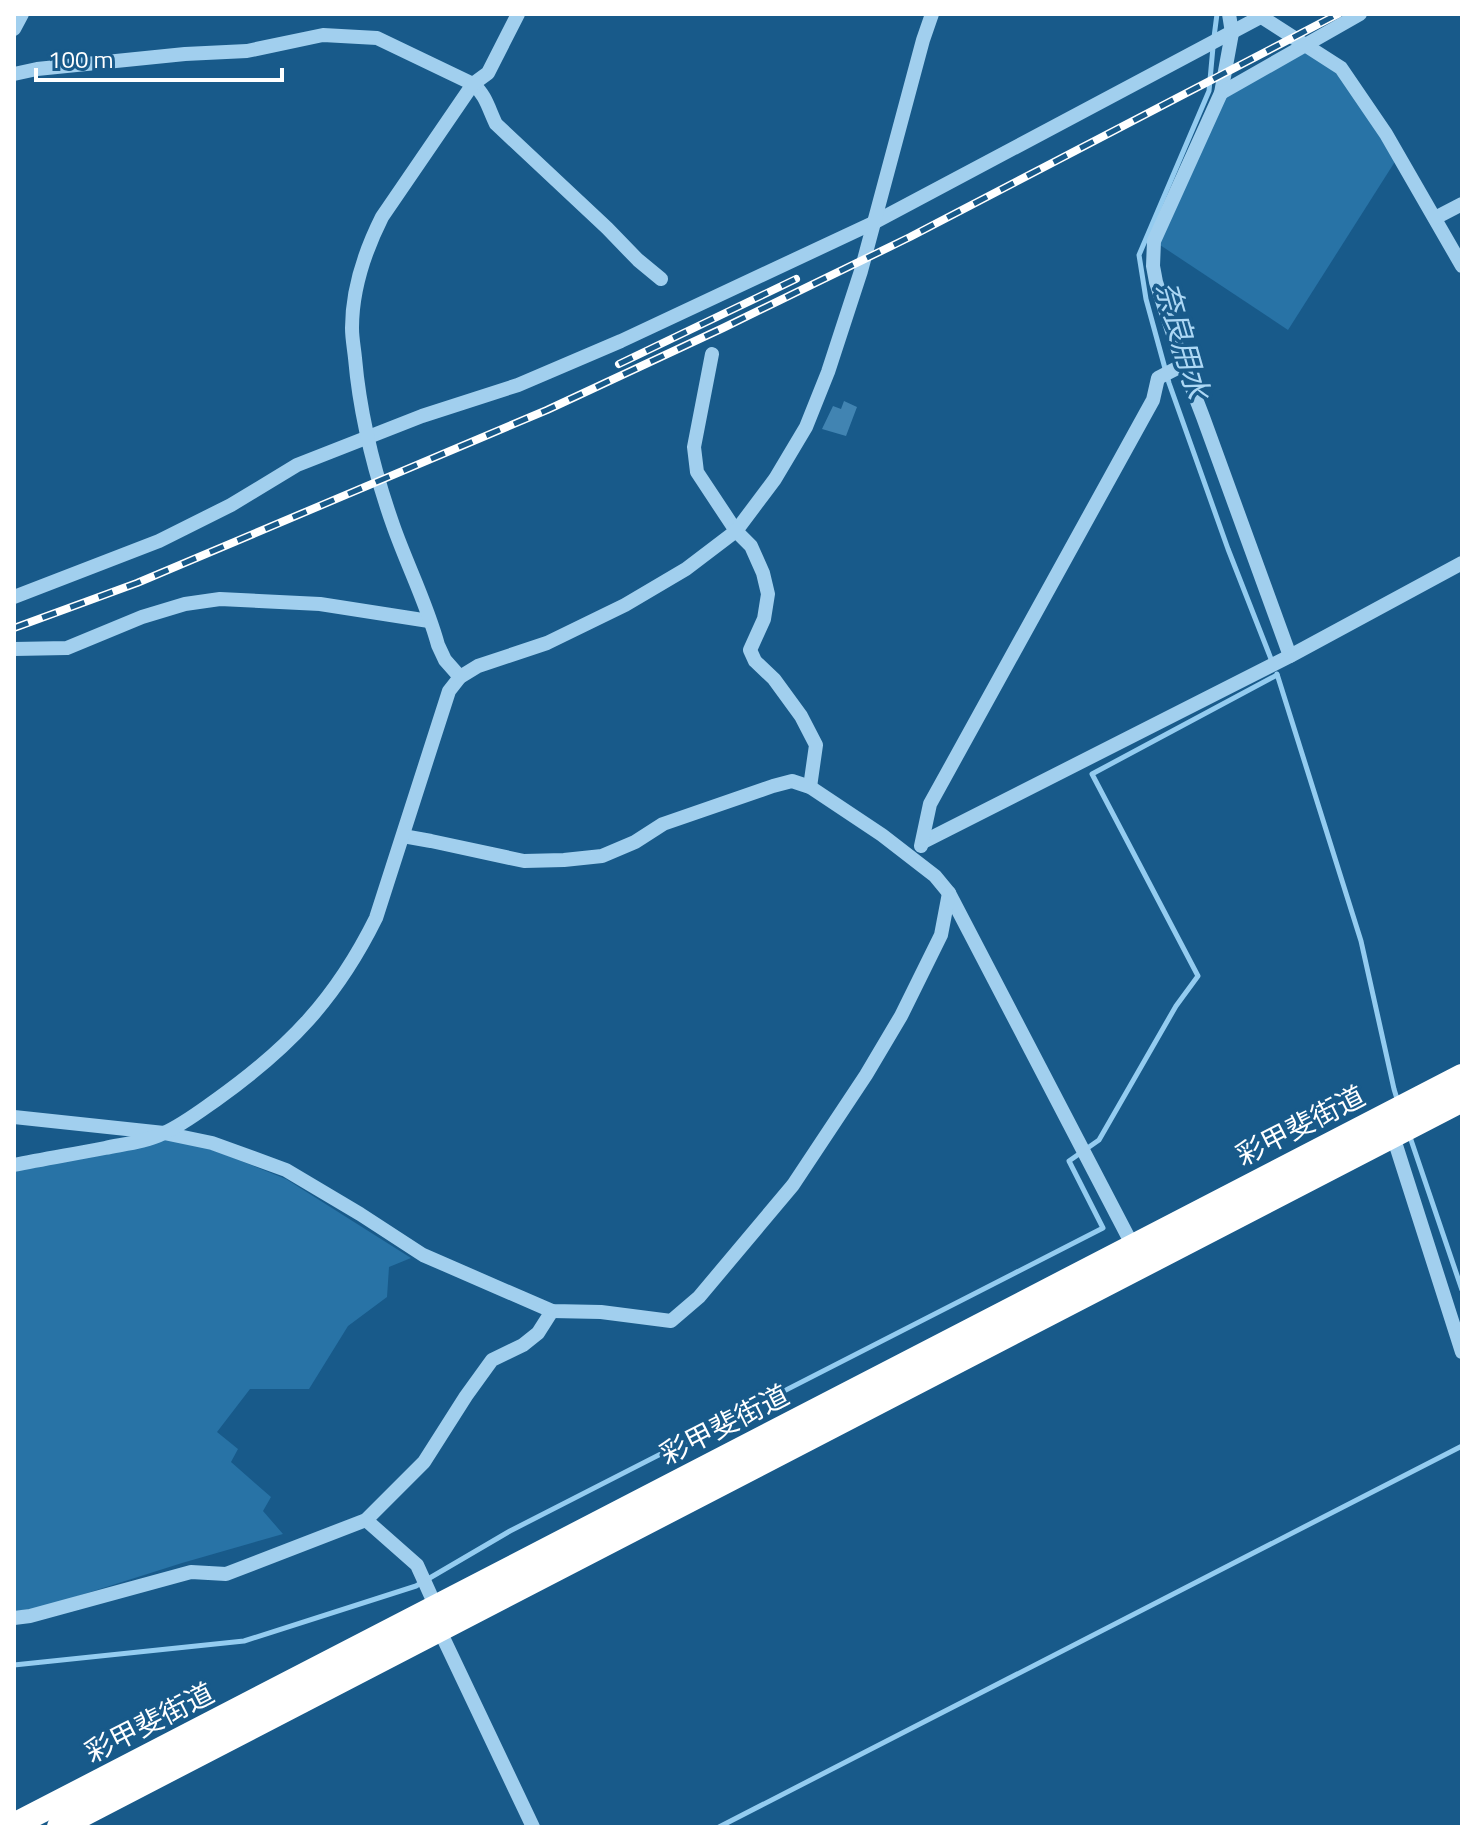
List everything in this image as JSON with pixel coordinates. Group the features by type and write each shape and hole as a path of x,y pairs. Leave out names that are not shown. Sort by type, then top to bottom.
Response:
{"highway":[{"name":"彩甲斐街道","path":"1402,1122 1462,1076"},
{"name":"彩甲斐街道","path":"14,1825 880,1403 1138,1255 1402,1122 1462,1100"},
{"name":"彩甲斐街道","path":"59,1827 438,1618"}],"street":[{"path":"14,29 22,14"},
{"path":"460,677 445,660 392,524 356,385 352,328 359,275 373,234 473,84 488,73 518,14"},
{"path":"14,1165 142,1141 164,1133 242,1082 288,1043 341,980 376,918 449,691 460,677 478,666 547,643 625,605 686,569 736,531 775,479 806,427 833,358 861,271 932,14"},
{"path":"1229,14 1232,33 1221,93 1154,241 1153,266 1178,367 1203,417 1290,656"},
{"path":"1221,93 1360,14"},
{"path":"14,597 159,541 231,505 297,465 422,416 533,378 621,341 873,223 1262,15 1341,68 1386,134 1462,266"},
{"path":"14,74 185,54 247,51 323,35 377,38 473,84 481,91 496,124 661,279"},
{"path":"1435,218 1462,204"},
{"path":"712,354 694,447 697,472 736,531 751,546 763,573 768,594 764,619 750,650 755,661 774,679 801,716 816,745 810,787"},
{"path":"914,861 923,842 930,804 1153,400 1158,378 1178,367"},
{"path":"923,842 1290,656 1462,563"},
{"path":"14,649 67,648 142,617 185,604 220,599 320,604 429,621"},
{"path":"403,836 524,861 602,856 635,842 663,824 773,786 792,781 810,787 882,835 935,876 949,893 1138,1255"},
{"path":"14,1117 164,1133 212,1143 286,1170 423,1255 552,1311 601,1312 671,1321 699,1297 793,1185 866,1075 901,1016 941,935 949,893"},
{"path":"1402,1122 1462,1352"},
{"path":"14,1618 191,1572 226,1574 366,1520 424,1462 492,1360 523,1345 538,1333 552,1311"},
{"path":"366,1520 417,1565 533,1827"}],"shaded area":[{"path":"1305,46 1340,74 1396,160 1288,330 1154,241 1221,93"},
{"path":"162,1135 216,1151 286,1179 411,1258 389,1267 387,1297 348,1326 309,1389 250,1389 217,1432 238,1449 231,1462 271,1497 263,1511 283,1534 40,1608 14,1611 14,1167"}],"building":[{"path":"844,401 857,407 846,436 822,429 833,406 841,409"}],"waterway":[{"name":"奈良用水","path":"1214,37 1217,14"},
{"name":"奈良用水","path":"1213,47 1209,91 1139,255 1146,299 1169,383 1273,664"},
{"path":"1277,674 1361,941 1398,1102"},
{"path":"14,1665 244,1641 416,1586 510,1531 1103,1228 1069,1161 1099,1140 1176,1006 1198,976 1092,774 1277,675"},
{"path":"1409,1134 1462,1290"},
{"path":"719,1827 1462,1446"}],"railway":[{"path":"14,628 137,583 547,410 910,237 1338,14"},
{"path":"619,364 796,279"}]}
